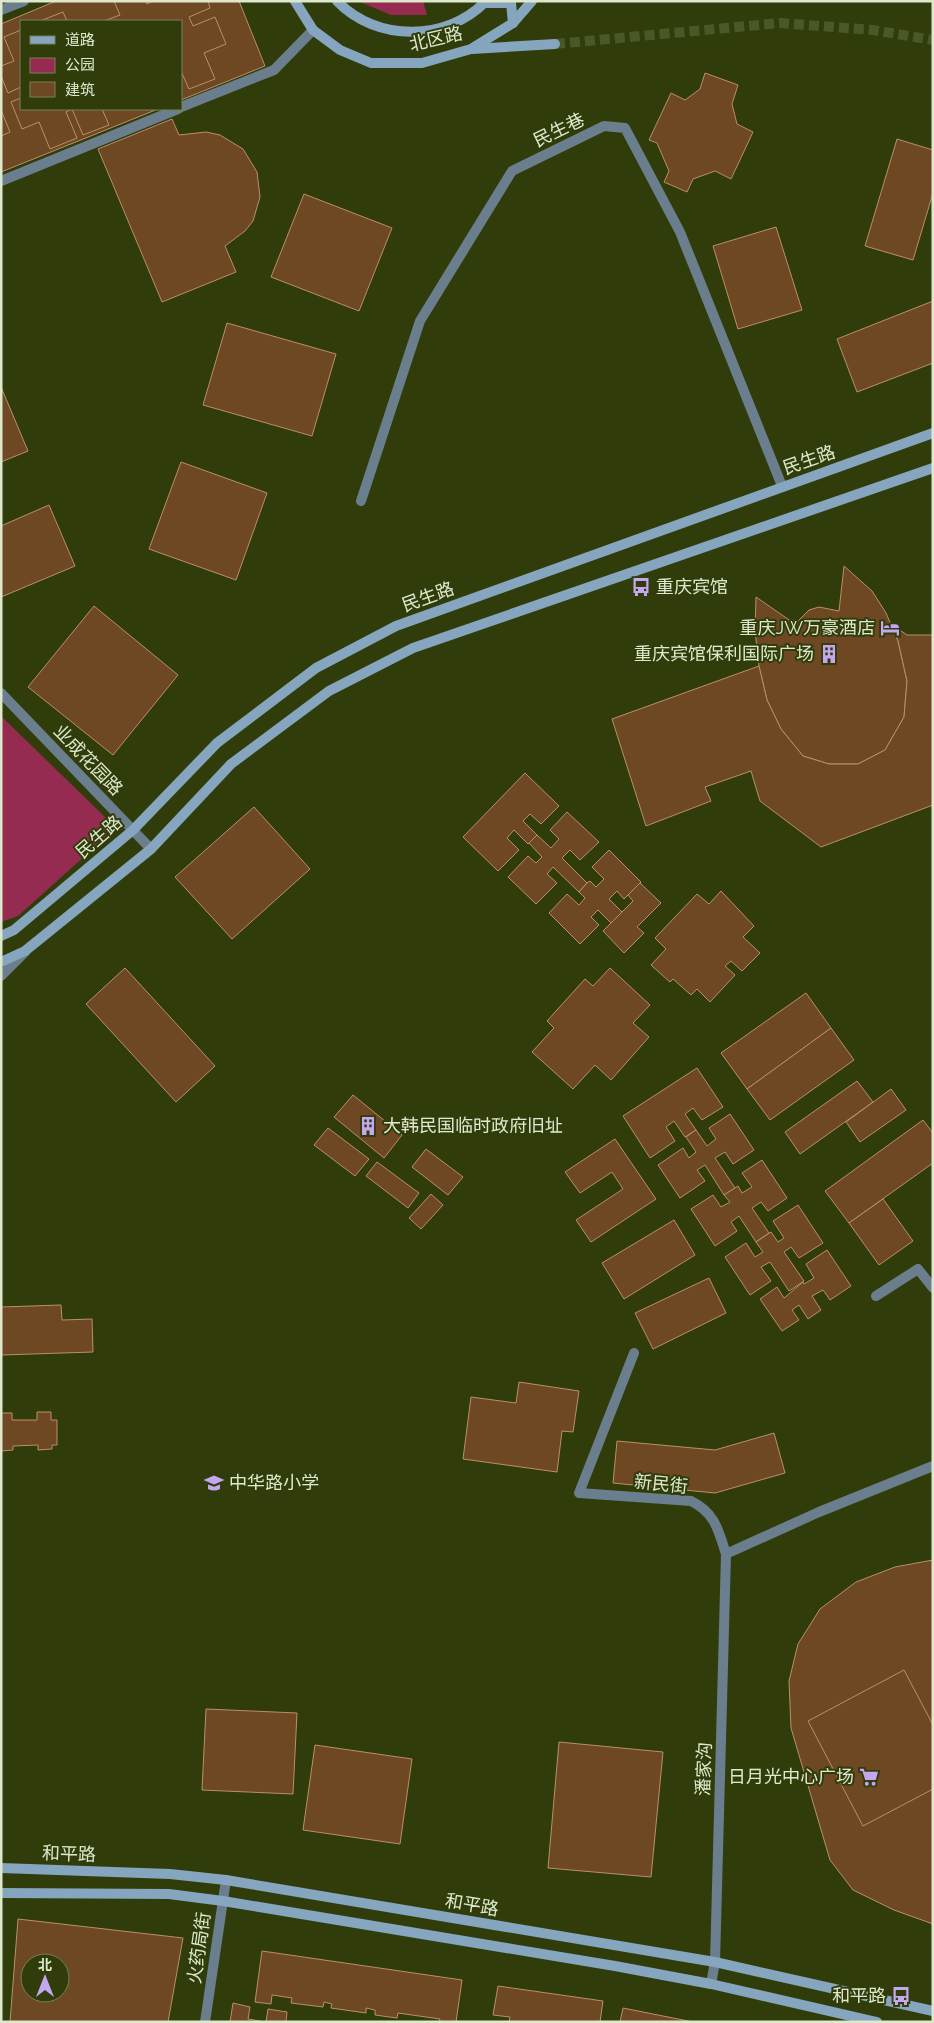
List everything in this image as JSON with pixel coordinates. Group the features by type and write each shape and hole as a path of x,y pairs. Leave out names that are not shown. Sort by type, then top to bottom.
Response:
{"main road":[{"name":"北区路","path":"295,1 313,30 340,50 371,64 422,63 471,49 514,22 532,1"},
{"name":"北区路","path":"337,1 347,11 376,27 409,33 438,29 461,21 485,2"},
{"path":"485,2 512,3 514,22"},
{"path":"471,49 555,44"},
{"name":"民生路","path":"1,936 14,930 133,830 217,743 316,668 396,626 933,433"},
{"path":"1,962 25,951 151,849 231,764 330,691 413,648 933,468"},
{"name":"和平路","path":"1,1868 170,1874 226,1880 715,1962 933,2011"},
{"name":"和平路","path":"1,1893 169,1894 223,1900 711,1984 878,2022"}],"street":[{"path":"1,10 24,1"},
{"path":"182,107 274,70 313,30"},
{"path":"1,181 175,110"},
{"name":"民生巷","path":"361,501 420,321 512,171 604,126 625,128 680,232 782,486"},
{"name":"业成花园路","path":"1,693 151,849"},
{"path":"1,976 25,951"},
{"path":"876,1296 918,1269 933,1288"},
{"name":"新民街","path":"634,1354 578,1493 690,1501 705,1508 716,1523 726,1554"},
{"path":"726,1554 819,1512 933,1466"},
{"name":"潘家沟","path":"711,1984 715,1962 726,1554"},
{"name":"火药局街","path":"205,2022 226,1880"}],"green space":[{"path":"358,1 423,1 427,15 391,15"},
{"path":"1,716 106,818 107,836 18,916 1,922"}],"building":[{"path":"56,1 239,1 265,66 182,100 182,20 20,20 20,110 156,110 1,172 1,24"},
{"path":"114,1 145,1 147,4 153,1 208,1 210,8 189,17 193,26 215,17 226,44 204,53 215,79 189,89 182,73 182,20 107,20 120,15"},
{"path":"63,12 67,20 43,20"},
{"path":"20,30 20,87 8,93 1,76 1,66 14,61 4,37"},
{"path":"705,73 738,85 732,104 737,124 753,132 731,179 715,171 693,179 687,192 664,182 669,171 657,143 649,140 671,93 685,100 700,89"},
{"path":"20,98 20,110 70,110 66,112 77,138 50,149 39,122 22,129 11,102"},
{"path":"1,110 10,132 1,136"},
{"path":"72,110 102,110 109,125 83,135"},
{"path":"172,119 179,135 206,132 220,135 243,149 257,172 260,197 253,221 245,231 225,246 236,272 162,302 98,149"},
{"path":"897,139 933,150 933,193 913,260 865,246"},
{"path":"304,194 392,228 359,311 271,277"},
{"path":"776,227 802,310 738,329 713,246"},
{"path":"933,301 933,363 857,392 837,339"},
{"path":"227,323 336,354 312,436 203,405"},
{"path":"1,387 28,451 1,462"},
{"path":"181,462 267,493 236,580 149,549"},
{"path":"49,505 75,566 1,597 1,526"},
{"name":"重庆宾馆保利国际广场","path":"844,566 872,591 886,613 898,641 907,681 904,717 885,750 858,764 829,764 803,756 781,729 767,700 759,666 755,631 756,597 795,624 809,610 819,607 839,611"},
{"path":"94,606 178,675 113,755 28,687"},
{"path":"891,624 907,635 933,635 933,805 821,847 760,801 751,771 705,787 711,801 646,826 612,719 759,666 767,700 781,729 803,756 829,764 858,764 885,750 904,717 907,681 898,641"},
{"path":"525,773 559,806 541,824 530,814 523,821 537,835 528,844 514,830 507,838 519,850 498,871 463,837"},
{"path":"254,807 310,869 232,939 175,877"},
{"path":"567,812 599,842 580,860 570,850 562,858 587,883 579,892 553,867 547,874 557,883 536,904 508,877 528,856 536,863 542,857 529,843 537,835 551,848 559,839 550,830"},
{"path":"609,850 641,882 624,899 617,891 609,899 622,912 611,923 598,910 591,917 599,925 580,944 549,913 567,894 579,905 585,898 579,892 587,883 590,881 596,887 604,879 592,867"},
{"path":"640,883 661,903 637,927 644,933 624,953 603,931 633,901 628,895"},
{"path":"721,891 754,926 743,937 760,953 742,971 731,961 725,966 735,975 710,1002 697,989 691,995 673,979 670,982 651,965 666,949 655,938 697,894 709,904"},
{"path":"125,968 215,1066 176,1102 86,1004"},
{"path":"610,968 650,1005 633,1023 649,1037 611,1080 595,1065 573,1089 532,1052 554,1028 547,1021 585,979 593,986"},
{"path":"806,993 831,1028 747,1089 721,1053"},
{"path":"831,1028 854,1060 770,1120 747,1089"},
{"path":"697,1068 723,1107 702,1120 693,1108 685,1114 696,1130 685,1137 674,1121 666,1127 675,1141 650,1158 623,1116"},
{"path":"857,1081 873,1102 800,1154 785,1132"},
{"path":"891,1089 906,1110 860,1142 846,1122"},
{"name":"大韩民国临时政府旧址","path":"353,1095 402,1135 384,1158 334,1117"},
{"path":"730,1114 754,1150 733,1164 725,1152 715,1158 735,1188 724,1195 705,1165 697,1170 705,1181 680,1198 658,1165 683,1148 689,1158 696,1152 686,1137 696,1130 707,1146 716,1139 709,1128"},
{"path":"923,1120 933,1133 933,1163 849,1223 825,1191"},
{"name":"大韩民国临时政府旧址","path":"328,1128 369,1159 355,1176 314,1145"},
{"path":"615,1139 656,1199 591,1242 576,1220 623,1189 612,1172 580,1193 565,1172"},
{"name":"大韩民国临时政府旧址","path":"426,1149 463,1177 448,1195 412,1167"},
{"path":"762,1160 787,1198 768,1211 761,1202 752,1208 769,1233 756,1242 739,1216 731,1222 737,1231 715,1246 691,1209 713,1195 721,1207 730,1202 724,1195 738,1186 742,1193 752,1187 742,1173"},
{"name":"大韩民国临时政府旧址","path":"377,1162 419,1193 408,1208 366,1176"},
{"path":"431,1194 443,1205 421,1229 409,1218"},
{"path":"883,1199 913,1241 879,1265 849,1223"},
{"path":"798,1205 823,1243 799,1258 791,1247 784,1252 804,1281 789,1291 770,1262 761,1267 771,1281 750,1295 725,1257 746,1243 755,1257 763,1252 756,1242 771,1232 778,1242 784,1238 773,1221"},
{"path":"674,1220 695,1255 624,1299 602,1263"},
{"path":"827,1250 851,1286 830,1300 823,1290 812,1296 821,1310 808,1319 799,1305 792,1310 799,1320 782,1331 760,1299 777,1287 784,1298 803,1282 804,1284 814,1278 806,1264"},
{"path":"709,1278 726,1313 653,1349 635,1313"},
{"path":"61,1305 62,1320 92,1319 93,1352 1,1355 1,1307"},
{"path":"519,1382 579,1391 573,1432 562,1431 557,1472 463,1459 471,1397 516,1403"},
{"path":"37,1412 51,1412 51,1420 57,1420 57,1445 52,1445 52,1449 38,1450 38,1445 13,1446 13,1450 1,1451 1,1413 12,1413 12,1420 37,1420"},
{"path":"774,1433 785,1473 715,1493 613,1483 617,1441 715,1450"},
{"name":"日月光中心广场","path":"933,1560 933,1924 894,1910 853,1890 830,1860 791,1728 789,1681 798,1644 820,1609 856,1582 895,1567"},
{"path":"904,1670 933,1725 933,1789 863,1826 808,1721"},
{"path":"206,1709 297,1713 293,1794 202,1790"},
{"path":"559,1742 663,1752 651,1877 548,1868"},
{"path":"315,1745 412,1759 400,1844 303,1830"},
{"path":"18,1919 183,1938 168,2022 10,2022"},
{"path":"262,1951 462,1980 456,2022 439,2022 440,2019 398,2013 397,2018 375,2015 375,2010 366,2008 366,2013 331,2008 332,2004 324,2002 323,2007 291,2003 292,1998 272,1995 271,2004 255,2002"},
{"path":"498,1986 603,2001 600,2022 509,2022 510,2017 493,2015"},
{"path":"233,2003 250,2007 248,2019 265,2022 230,2022"},
{"path":"623,2008 693,2022 620,2022"},
{"path":"268,2009 287,2012 286,2022 266,2022"}],"tunnel":[{"path":"555,44 780,23 873,30 933,40"}],"place":[{"name":"重庆宾馆","path":"641,587"},
{"name":"重庆JW万豪酒店","path":"890,628"},
{"name":"重庆宾馆保利国际广场","path":"829,654"},
{"name":"大韩民国临时政府旧址","path":"368,1126"},
{"name":"中华路小学","path":"214,1483"},
{"name":"日月光中心广场","path":"869,1777"},
{"name":"和平路","path":"901,1996"}]}
